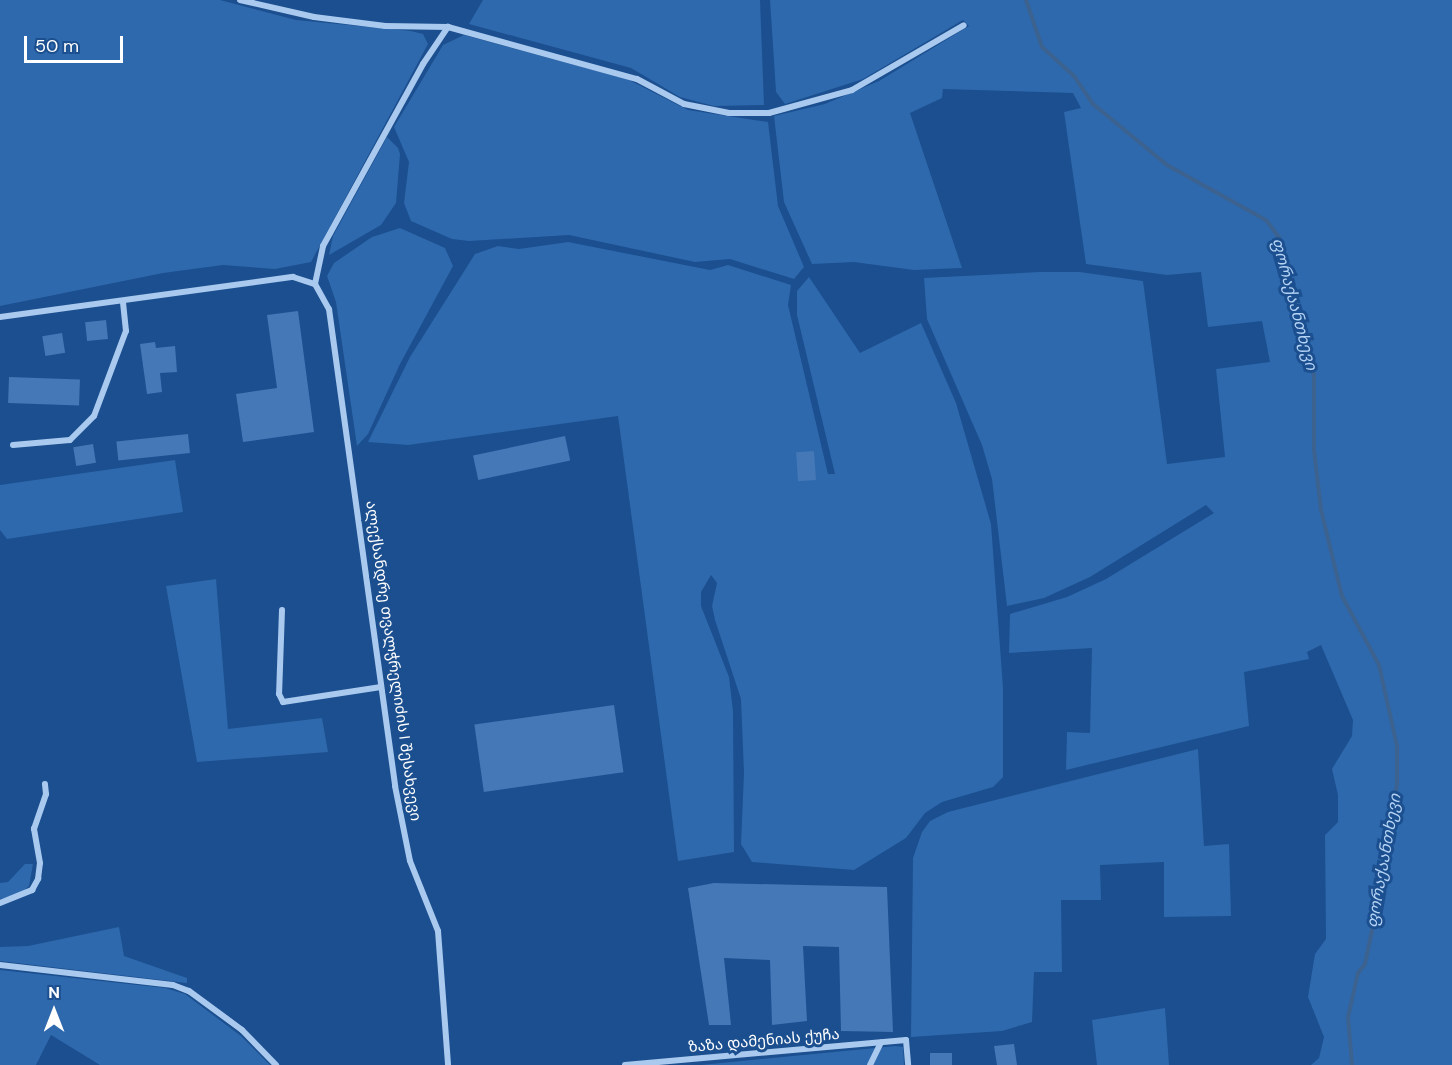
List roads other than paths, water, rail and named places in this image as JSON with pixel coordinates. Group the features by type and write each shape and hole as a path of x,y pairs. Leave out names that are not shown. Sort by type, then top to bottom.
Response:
{"street":[{"path":"240,0 314,17 385,26 448,27 637,79 684,104 705,110 769,113 852,90 964,25"},
{"path":"0,317 293,277 315,284 323,246 423,64 448,27"},
{"name":"ალექსანდრე თვალჭრელიძის I შესახვევი","path":"315,284 329,309 381,687 410,861 438,931 448,1065"},
{"path":"13,445 70,440 94,416 126,331 123,301"},
{"path":"282,610 279,694 283,702 381,687"},
{"path":"0,903 33,890 38,879 40,863 34,829 46,794 45,784"},
{"path":"0,965 173,985 189,991 242,1030 276,1065"},
{"name":"ზაზა დამენიას ქუჩა","path":"625,1065 906,1040 908,1065"},
{"path":"870,1065 881,1042"}],"waterway":[{"name":"ფორაქაანთხევი","path":"1026,0 1042,47 1074,76 1093,104 1167,165 1266,220 1279,237 1314,376 1314,450 1321,510 1342,596 1379,665 1397,746 1397,783 1388,853 1365,964 1358,973 1348,1017 1352,1065"}]}
